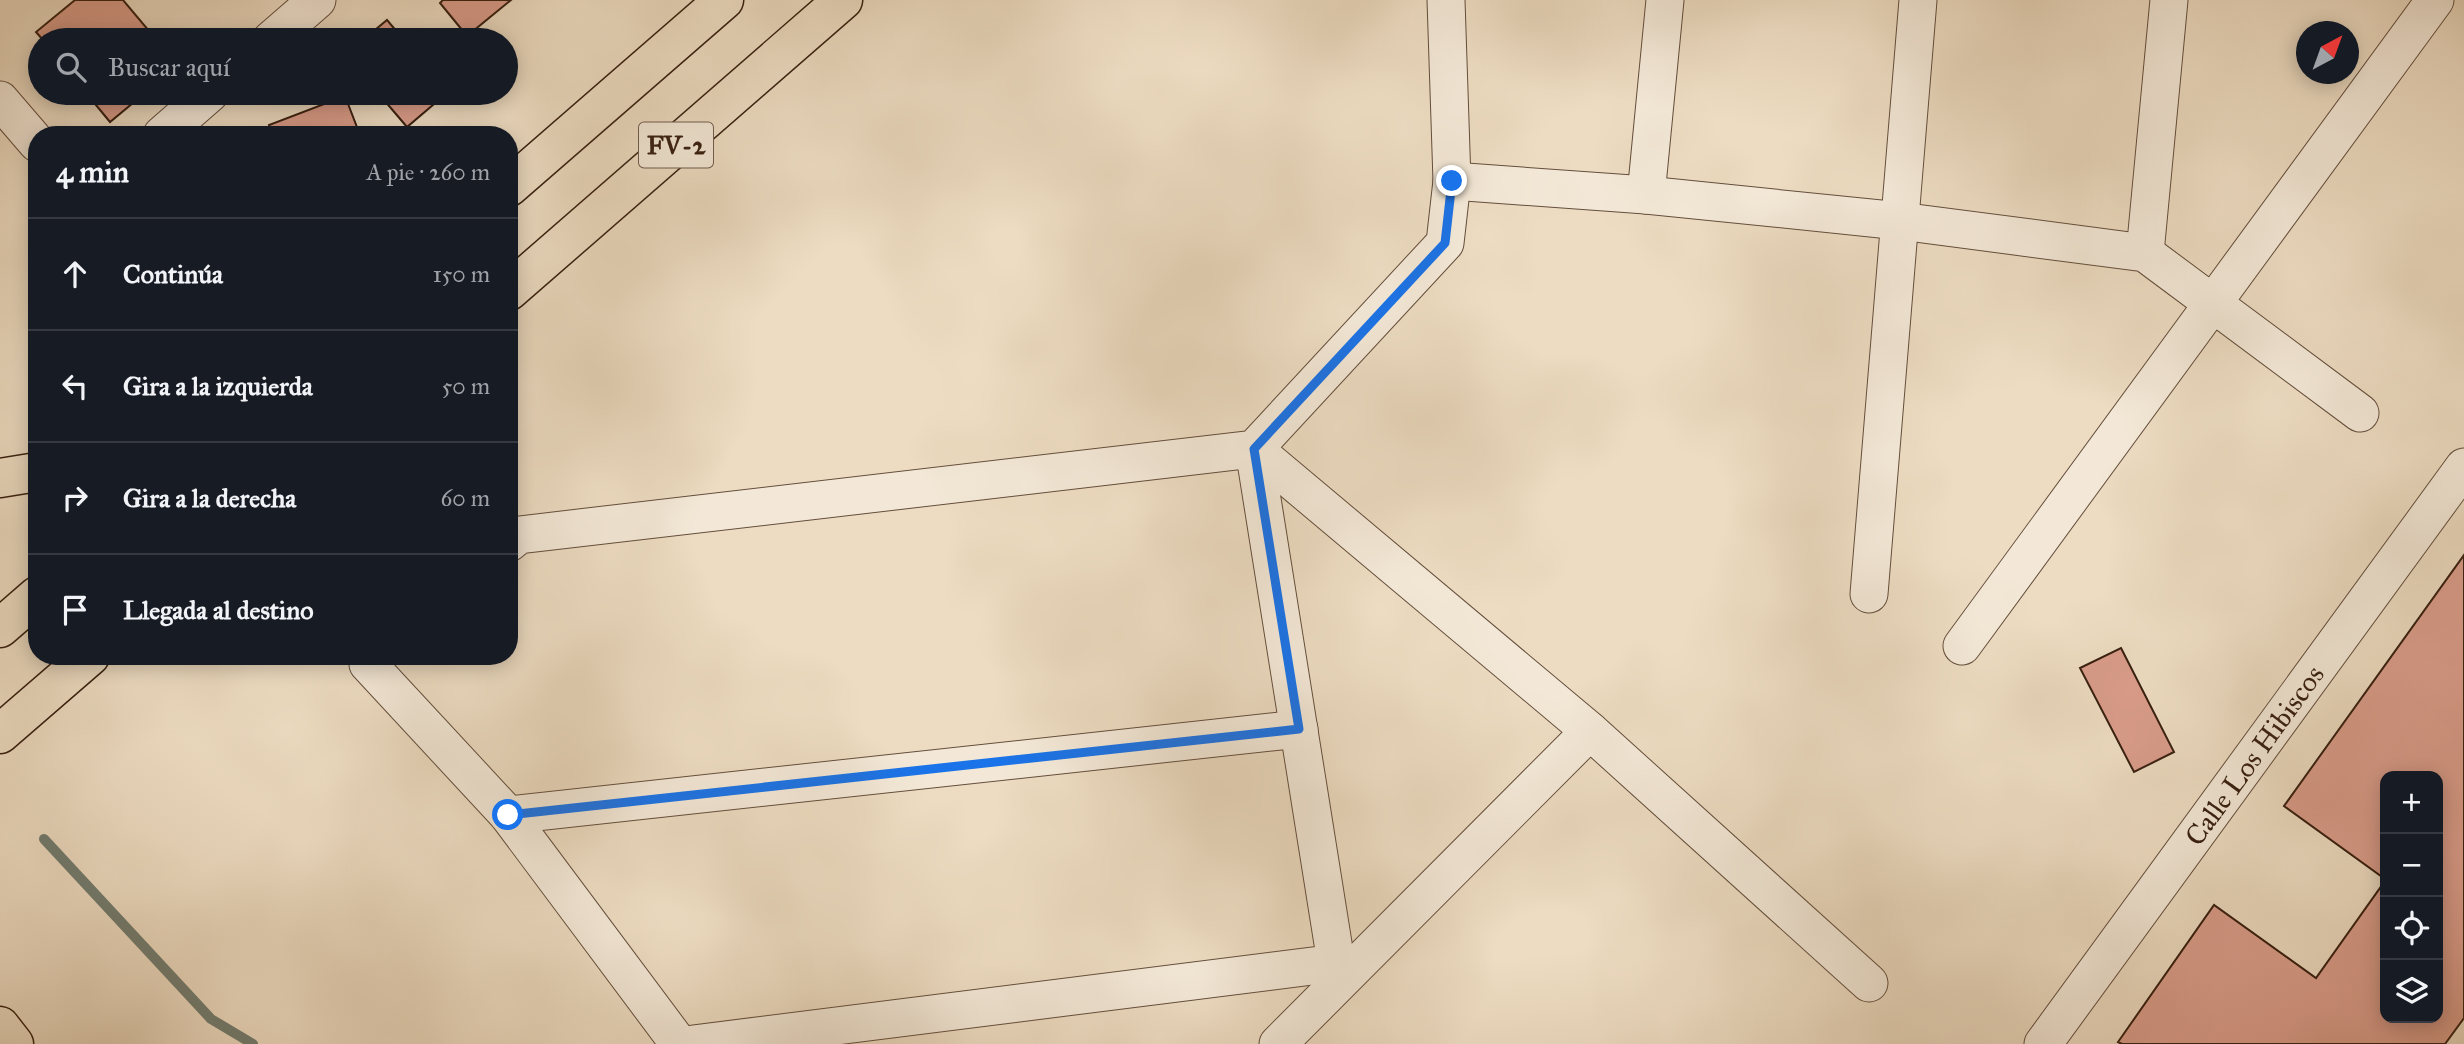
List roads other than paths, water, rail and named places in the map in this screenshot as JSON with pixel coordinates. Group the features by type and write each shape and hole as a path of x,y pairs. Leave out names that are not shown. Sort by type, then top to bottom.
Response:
{"highway":[{"name":"FV-2","path":"518,179 724,0"},
{"name":"FV-2","path":"518,282 843,0"},
{"path":"0,478 28,473"},
{"path":"0,628 28,604"},
{"path":"0,734 80,665"},
{"path":"0,1026 14,1044"}],"street":[{"path":"285,28 317,0"},
{"path":"518,536 1254,449 1445,243 1452,181 1446,0"},
{"path":"1646,195 1665,0"},
{"path":"1869,594 1918,0"},
{"path":"2145,253 2169,0"},
{"path":"1962,646 2435,0"},
{"path":"0,100 28,133"},
{"path":"172,126 197,105"},
{"path":"1452,181 1646,195 1900,221 2145,253 2360,414"},
{"path":"1254,449 1338,972"},
{"path":"1254,449 1590,731 1869,983"},
{"name":"Calle Los Hibiscos","path":"2043,1044 2464,467"},
{"path":"370,665 508,815 679,1044"},
{"path":"508,815 1299,729"},
{"path":"1278,1044 1338,972 1590,731"},
{"path":"693,1044 1338,972"}],"waterway":[{"path":"44,839 211,1019 253,1044"}]}
